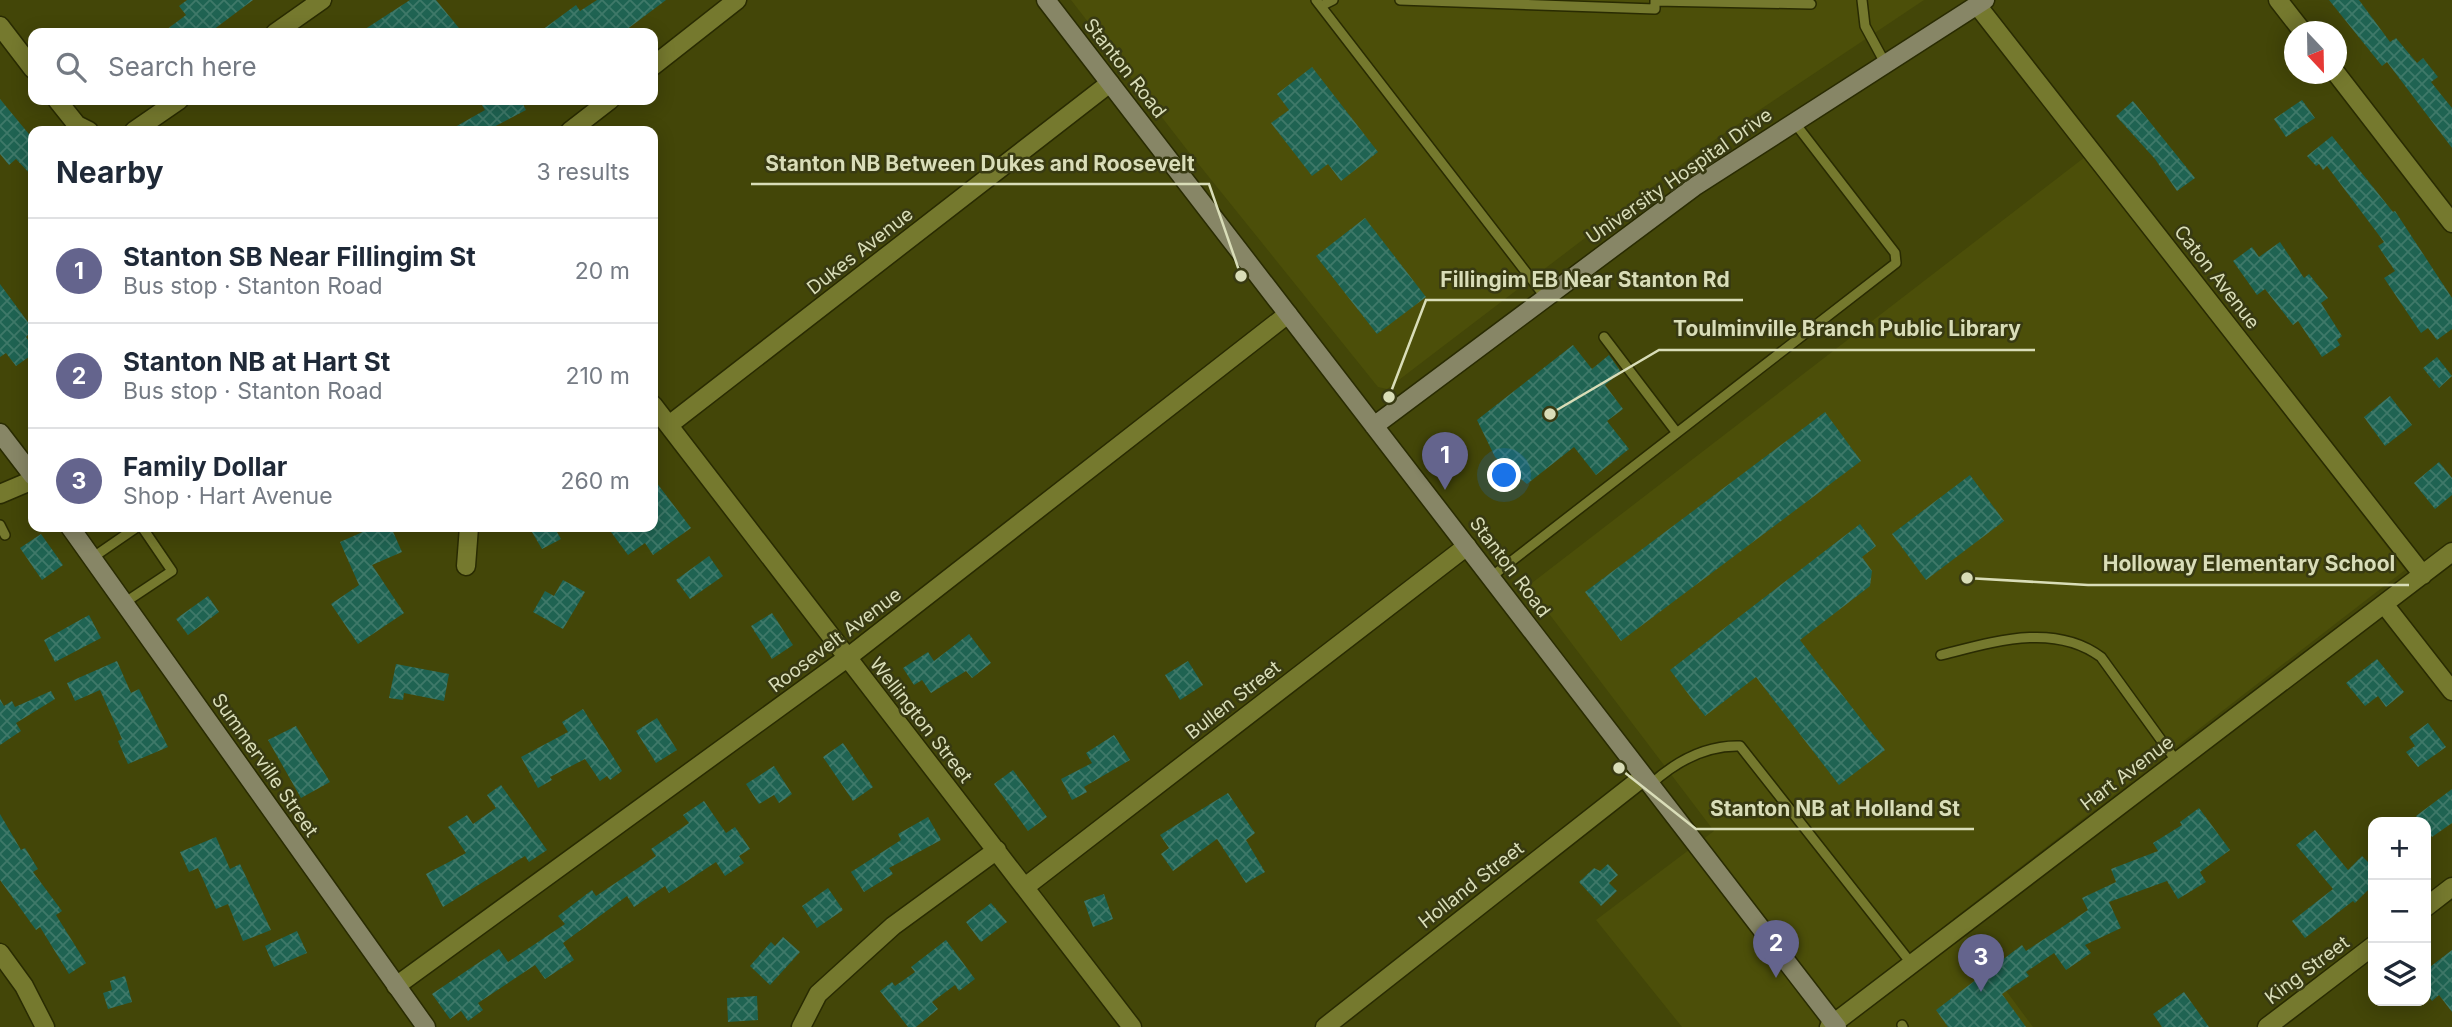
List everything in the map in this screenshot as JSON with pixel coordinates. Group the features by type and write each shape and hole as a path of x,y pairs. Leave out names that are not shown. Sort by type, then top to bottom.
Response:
{"street":[{"path":"282,28 322,0"},
{"path":"658,62 737,0"},
{"name":"Stanton Road","path":"1046,0 1833,1026"},
{"path":"2278,0 2294,21"},
{"name":"University Hospital Drive","path":"1374,426 1684,194 1981,3"},
{"name":"Caton Avenue","path":"1981,3 2423,575"},
{"path":"0,26 28,62"},
{"name":"Dukes Avenue","path":"669,425 1110,83"},
{"path":"2345,84 2452,223"},
{"path":"61,105 79,126"},
{"path":"141,126 172,105"},
{"path":"576,126 604,105"},
{"name":"Roosevelt Avenue","path":"396,986 847,659 1288,314"},
{"name":"Wellington Street","path":"658,411 1132,1027"},
{"path":"0,433 28,471"},
{"path":"0,494 28,480"},
{"name":"Summerville Street","path":"74,532 426,1027"},
{"path":"466,566 469,532"},
{"name":"Bullen Street","path":"1025,887 1467,546"},
{"name":"Hart Avenue","path":"1833,1026 2452,552"},
{"path":"2385,604 2452,691"},
{"name":"Holland Street","path":"1325,1027 1646,781"},
{"path":"801,1027 818,994 892,926 997,850"},
{"path":"2431,903 2452,887"},
{"name":"King Street","path":"2267,1027 2368,950"},
{"path":"0,953 24,986 45,1027"}],"lane":[{"path":"1333,0 1319,3 1546,298"},
{"path":"1400,0 1655,9 1655,1 1811,4"},
{"path":"1862,0 1865,26 1885,63"},
{"path":"1491,577 1896,263 1895,253 1794,121"},
{"path":"1604,337 1676,433"},
{"path":"0,525 5,535"},
{"path":"92,558 130,532"},
{"path":"124,603 172,571 145,532"},
{"path":"1941,655 1993,642 2036,637 2063,639 2084,645 2101,657 2177,762"},
{"path":"1646,781 1670,766 1720,745 1740,746 1911,964"}],"shaded area":[{"path":"1071,0 1924,0 1707,145 1387,389 1378,387 1188,151"},
{"path":"2085,157 2405,570 1953,919 2033,1027 1682,1027 1596,920 1714,831 1528,586"}],"building":[{"path":"187,0 253,0 216,28 169,28 186,15 179,6"},
{"path":"410,0 436,0 459,28 367,28"},
{"path":"597,0 666,0 629,28 545,28 576,5 580,11"},
{"path":"2329,0 2359,0 2390,42 2396,38 2417,63 2423,58 2438,77 2431,82 2452,108 2452,148 2387,62 2382,66"},
{"path":"1312,67 1378,152 1341,181 1328,164 1312,176 1271,123 1289,110 1277,94"},
{"path":"0,99 28,133 28,172 16,159 9,165 0,154"},
{"path":"2302,100 2315,118 2286,137 2274,119"},
{"path":"2133,101 2195,178 2177,191 2155,159 2116,116"},
{"path":"482,105 524,105 526,110 496,126 457,126 485,110"},
{"path":"2332,136 2393,212 2395,211 2452,298 2452,329 2437,340 2428,328 2421,333 2384,278 2395,271 2378,246 2384,242 2327,166 2323,170 2307,156"},
{"path":"1365,218 1426,297 1377,334 1316,256"},
{"path":"2280,242 2304,278 2309,274 2328,298 2321,303 2342,336 2337,340 2340,345 2322,357 2298,321 2293,325 2265,289 2257,295 2233,261 2252,247 2259,257"},
{"path":"0,284 28,322 28,358 16,366 6,353 0,357"},
{"path":"1573,345 1592,369 1609,355 1621,372 1605,385 1623,409 1607,421 1629,449 1596,475 1574,447 1527,484 1495,457 1477,420"},
{"path":"2437,357 2452,376 2439,388 2423,368"},
{"path":"2390,396 2412,425 2385,446 2364,417"},
{"path":"1825,412 1861,461 1621,641 1585,592"},
{"path":"2439,462 2452,478 2452,495 2435,509 2414,483"},
{"path":"1970,475 2004,521 1926,580 1892,534"},
{"path":"658,485 691,528 653,555 645,543 628,555 611,532 658,532"},
{"path":"1860,524 1876,546 1862,557 1872,571 1870,586 1800,640 1885,750 1839,785 1756,677 1705,716 1670,670"},
{"path":"363,532 393,532 402,552 372,565 404,613 358,644 331,604 359,585 340,542"},
{"path":"532,532 557,532 561,539 542,549"},
{"path":"41,534 63,565 42,580 20,548"},
{"path":"709,556 723,576 690,599 676,580"},
{"path":"563,580 585,592 563,629 533,612 545,591 554,596"},
{"path":"208,596 219,612 188,635 176,619"},
{"path":"772,613 793,645 772,659 751,626"},
{"path":"89,615 101,638 55,662 44,640"},
{"path":"969,634 991,663 972,678 966,671 931,693 922,680 914,685 903,668 928,652 934,661"},
{"path":"2377,659 2404,692 2386,707 2378,696 2365,706 2346,683"},
{"path":"117,661 131,693 139,689 168,747 128,764 118,741 122,739 100,690 75,701 67,683"},
{"path":"1188,661 1203,685 1180,700 1165,675"},
{"path":"396,664 449,674 444,701 404,693 403,700 389,698"},
{"path":"51,691 55,699 16,723 21,731 0,745 0,699 4,706 12,701 15,707"},
{"path":"583,709 622,771 610,780 607,776 600,781 585,759 550,777 552,780 538,788 521,757 568,732 562,722"},
{"path":"657,718 677,750 656,763 636,731"},
{"path":"2428,723 2446,747 2418,767 2406,752 2415,746 2409,737"},
{"path":"296,726 330,782 301,798 268,740"},
{"path":"1114,735 1130,760 1084,787 1087,792 1072,800 1061,779 1092,763 1086,753"},
{"path":"843,743 873,787 853,801 823,757"},
{"path":"774,766 792,794 779,803 774,795 759,804 746,784"},
{"path":"1013,770 1047,817 1028,831 994,784"},
{"path":"501,785 547,850 529,862 525,856 443,907 426,874 466,853 448,827 467,815 473,824 496,808 487,795"},
{"path":"2452,789 2452,823 2432,837 2431,817 2416,816"},
{"path":"1228,793 1255,833 1246,840 1265,872 1246,883 1217,839 1173,871 1161,854 1169,848 1160,835"},
{"path":"704,801 726,833 735,827 750,849 739,856 744,863 725,876 716,862 669,893 665,886 634,907 627,896 563,943 574,960 545,979 535,965 478,1003 483,1010 468,1021 461,1011 450,1019 432,994 499,949 508,962 565,924 558,916 592,890 596,896 656,856 651,849 689,823 683,815"},
{"path":"2199,808 2230,850 2200,872 2206,882 2178,899 2167,881 2109,902 2121,928 2085,945 2091,953 2066,970 2054,953 2026,972 2029,976 2002,994 2026,1027 1948,1027 1936,1010 2022,945 2026,951 2088,910 2082,898 2116,882 2111,869 2158,851 2153,843 2182,825 2180,822"},
{"path":"0,814 21,850 25,848 38,869 33,872 62,911 56,915 86,963 69,974 40,927 36,930 0,880"},
{"path":"928,817 941,840 889,868 893,874 864,892 851,872 901,840 898,834"},
{"path":"2315,830 2348,870 2362,856 2368,862 2368,890 2355,903 2353,901 2305,938 2292,921 2333,889 2296,845"},
{"path":"216,837 230,869 240,864 271,930 243,941 228,904 216,909 198,868 189,872 180,852"},
{"path":"1608,864 1618,875 1609,883 1617,891 1601,906 1579,882 1594,868 1600,871"},
{"path":"828,888 843,910 817,928 802,906"},
{"path":"1104,894 1113,919 1093,927 1084,901"},
{"path":"991,903 1007,922 981,942 966,922"},
{"path":"297,931 307,953 274,967 265,946"},
{"path":"783,937 800,952 770,985 750,966 771,942 775,946"},
{"path":"946,940 975,979 959,991 955,985 932,1002 938,1009 916,1027 908,1027 880,991 892,982 895,986 915,972 911,967"},
{"path":"2452,950 2452,1012 2439,995 2431,1000 2431,966"},
{"path":"125,976 132,1002 108,1009 103,993 112,990 110,981"},
{"path":"2184,992 2209,1027 2162,1027 2153,1014"},
{"path":"757,996 758,1020 728,1022 727,998"}],"place":[{"name":"Stanton NB Between Dukes and Roosevelt","path":"1241,276"},
{"name":"Fillingim EB Near Stanton Rd","path":"1389,397"},
{"name":"Toulminville Branch Public Library","path":"1550,414"},
{"name":"Stanton SB Near Fillingim St","path":"1445,490"},
{"name":"Holloway Elementary School","path":"1967,578"},
{"name":"Stanton NB at Holland St","path":"1619,768"},
{"name":"Stanton NB at Hart St","path":"1776,978"},
{"name":"Family Dollar","path":"1981,992"}]}
